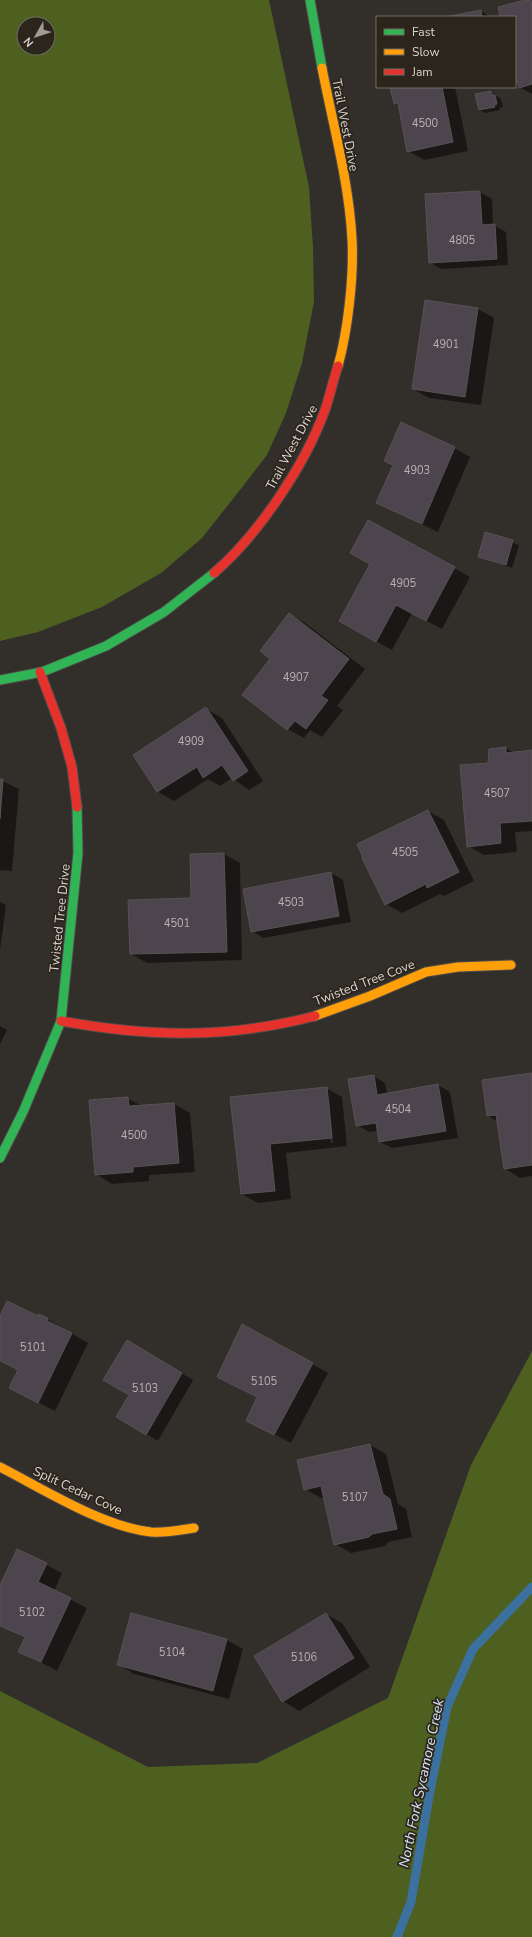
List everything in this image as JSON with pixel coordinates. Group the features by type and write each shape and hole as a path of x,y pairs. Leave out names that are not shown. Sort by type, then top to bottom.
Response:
{"street":[{"name":"Trail West Drive","path":"0,680 40,672 82,657 149,623 194,591 239,550 267,516 289,483 310,444 328,405 339,367 347,328 352,239 346,190 310,0"},
{"name":"Twisted Tree Drive","path":"0,1158 23,1112 61,1021 75,892 78,853 78,817 72,767 61,728 40,672"},
{"name":"Twisted Tree Cove","path":"61,1021 96,1028 155,1034 191,1035 247,1031 324,1013 358,1002 425,973 469,965 511,965"},
{"name":"Split Cedar Cove","path":"0,1467 106,1520 140,1530 169,1532 194,1528"}],"green space":[{"path":"0,0 269,0 309,187 313,247 314,302 302,363 286,413 267,455 202,538 161,573 102,607 38,632 0,641"},
{"path":"532,1351 532,1937 0,1937 0,1691 148,1767 257,1763 388,1698 471,1465"}],"building":[{"path":"525,0 532,1 532,84 519,88 516,77 516,16 500,16 498,7"},
{"path":"481,10 482,16 450,16"},
{"path":"390,88 442,88 453,142 407,152 398,103 394,104"},
{"path":"491,91 492,95 495,95 497,104 494,105 495,107 479,110 475,94"},
{"path":"480,191 482,225 495,224 497,259 429,263 425,194"},
{"path":"425,300 478,308 465,397 412,389"},
{"path":"401,422 455,447 422,524 376,503 393,465 384,461"},
{"path":"368,520 455,567 426,621 396,605 376,642 339,621 370,564 350,553"},
{"path":"485,532 513,540 506,565 478,557"},
{"path":"289,613 349,659 321,696 328,700 306,729 295,721 287,730 242,695 270,659 260,651"},
{"path":"206,707 248,771 233,781 222,765 203,778 197,767 157,792 133,755"},
{"path":"506,747 506,753 532,750 532,821 500,823 501,843 467,847 460,765 488,763 489,749"},
{"path":"0,779 3,779 0,819"},
{"path":"428,810 459,872 427,888 426,884 385,905 362,858 357,844"},
{"path":"224,853 227,952 130,954 128,900 191,898 190,854"},
{"path":"331,872 339,916 251,932 243,889"},
{"path":"532,1073 532,1165 504,1169 496,1115 487,1116 482,1080"},
{"path":"374,1075 377,1095 438,1084 446,1131 379,1142 376,1123 356,1126 348,1079"},
{"path":"327,1087 332,1138 270,1144 275,1191 241,1194 230,1097"},
{"path":"128,1097 129,1106 174,1103 179,1163 133,1167 133,1172 95,1175 89,1100"},
{"path":"7,1301 38,1316 39,1314 48,1318 47,1321 72,1333 38,1403 9,1388 18,1370 0,1361 0,1316"},
{"path":"242,1324 313,1363 274,1435 246,1421 257,1397 217,1377"},
{"path":"127,1340 182,1373 146,1435 116,1417 129,1395 103,1380"},
{"path":"370,1444 383,1494 390,1499 397,1529 372,1534 369,1537 334,1545 321,1486 304,1490 297,1460"},
{"path":"17,1549 47,1563 38,1582 71,1598 41,1662 18,1652 25,1637 0,1626 0,1585"},
{"path":"131,1613 227,1639 213,1691 117,1665"},
{"path":"326,1613 354,1658 282,1702 254,1656"}],"waterway":[{"name":"North Fork Sycamore Creek","path":"397,1937 411,1902 429,1796 447,1707 473,1649 532,1587"}],"traffic: fast":[{"path":"310,0 322,68"},
{"path":"0,680 42,672 106,646 164,612 214,573"},
{"path":"0,1158 23,1112 61,1021 78,853 77,807"}],"traffic: slow":[{"path":"322,68 348,196 352,239 350,303 342,352 338,366"},
{"path":"315,1016 370,996 426,972 458,967 511,965"},
{"path":"0,1467 93,1515 132,1529 151,1532 168,1532 194,1528"}],"traffic: jam":[{"path":"214,573 248,539 279,498 293,475 306,453 327,405 338,366"},
{"path":"40,672 61,728 72,767 77,807"},
{"path":"61,1021 157,1033 188,1033 251,1029 315,1016"}]}
